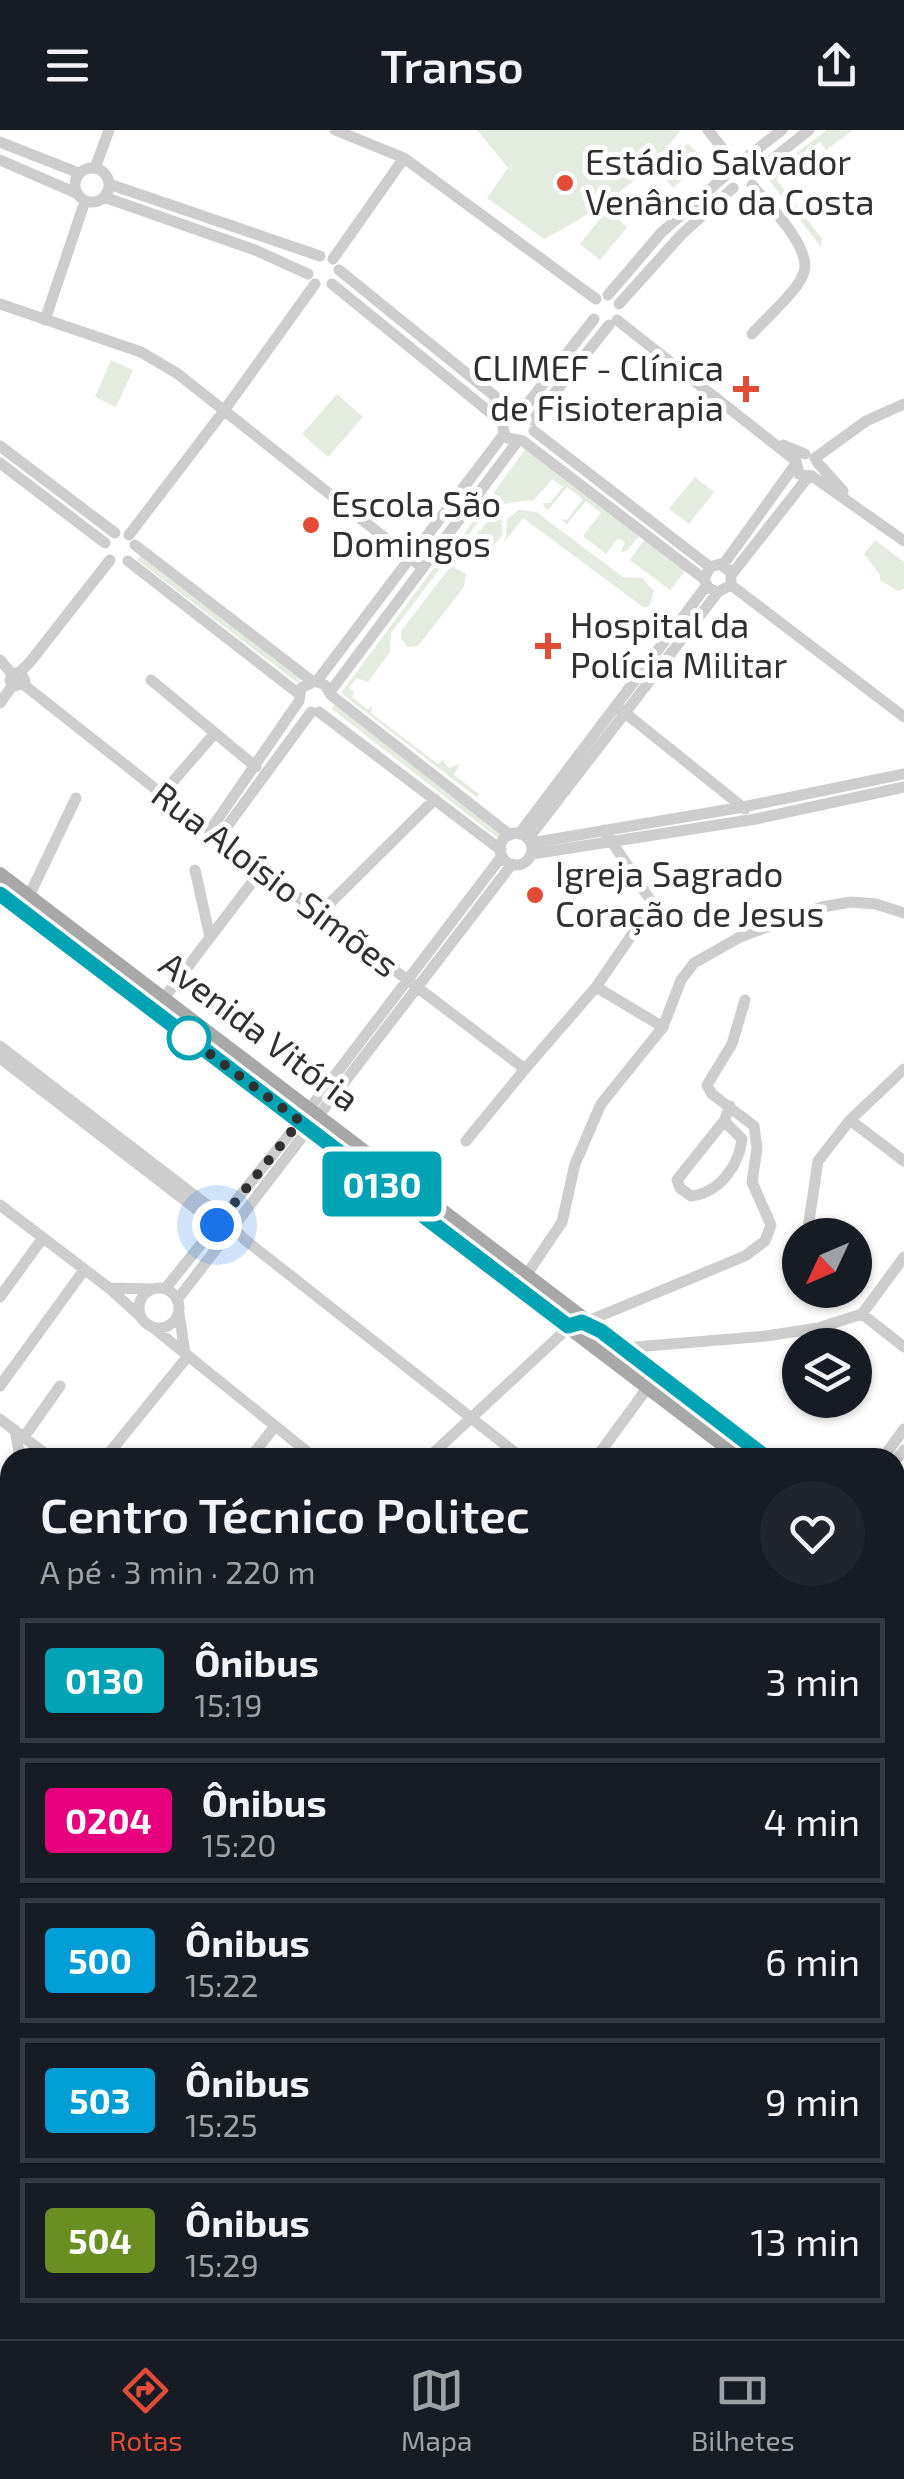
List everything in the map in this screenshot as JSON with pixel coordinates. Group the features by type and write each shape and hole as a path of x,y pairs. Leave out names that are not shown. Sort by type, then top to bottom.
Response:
{"main road":[{"name":"Avenida Vitória","path":"0,874 164,998 568,1326 727,1448"},
{"name":"Avenida Vitória","path":"0,894 527,1274 754,1448"},
{"path":"568,1326 582,1322 601,1331"}],"street":[{"path":"96,168 110,130"},
{"path":"335,130 404,158 602,297 619,304"},
{"path":"708,130 738,161 751,164 754,178 806,259 804,276 752,334"},
{"path":"594,319 591,308 661,233 738,161 782,130"},
{"path":"733,188 743,190 810,130"},
{"path":"0,142 79,173 96,168"},
{"path":"332,284 330,262 404,158"},
{"path":"0,160 93,202 104,197 255,250 311,279 332,284 520,442 718,578 904,717"},
{"path":"96,168 105,174 109,184 104,197"},
{"path":"45,320 81,197 74,185 79,173"},
{"path":"726,175 733,188"},
{"path":"109,184 259,233 330,262 518,411 718,578"},
{"path":"216,833 315,712 328,706 330,694 422,568 613,322 619,304 682,234 733,188"},
{"path":"255,250 259,233"},
{"path":"115,533 105,542 104,552 118,563 134,554 132,540 311,279 310,262 330,262"},
{"path":"0,304 141,352 178,374 422,568"},
{"path":"387,330 397,316"},
{"path":"594,319 613,322 770,440 806,460 856,505"},
{"path":"216,833 303,686 314,681 410,558 503,428 594,319"},
{"path":"444,376 454,362"},
{"path":"128,560 315,712 434,799 505,857 523,864 524,841 806,460 880,413 904,404"},
{"path":"0,446 115,533 132,540 524,841"},
{"path":"718,578 817,470 806,460"},
{"path":"806,460 799,474 810,476 856,505 904,541"},
{"path":"0,463 105,542"},
{"path":"0,703 110,560"},
{"name":"Rua Aloísio Simões","path":"0,660 17,679 162,794 526,1067"},
{"path":"152,680 256,767"},
{"path":"620,709 756,818"},
{"path":"162,794 216,733"},
{"path":"606,835 904,774"},
{"path":"146,1322 165,1327 172,1324 178,1306 310,1119 505,857 502,842 756,818 904,787"},
{"path":"29,896 76,798"},
{"path":"320,913 434,799"},
{"path":"466,1141 596,987 653,904 606,835"},
{"path":"164,998 263,868"},
{"path":"195,870 210,937"},
{"path":"527,1274 562,1222 575,1164 601,1104 663,1026 681,980 694,963 740,937 822,907 851,902 876,904 904,913"},
{"path":"596,987 663,1026"},
{"path":"588,1321 715,1270 745,1256 764,1241 771,1225 752,1182 757,1135 746,1118 712,1094 707,1085 732,1044 745,1000"},
{"path":"0,1046 220,1221"},
{"path":"0,1058 244,1239 509,1448"},
{"path":"810,1218 818,1161 850,1120 904,1069"},
{"path":"724,1122 742,1140 736,1164 709,1190 691,1196 680,1188 679,1174 724,1122 730,1106"},
{"path":"146,1322 142,1298 159,1289 310,1119"},
{"path":"850,1120 904,1161"},
{"path":"0,1225 5,1209 109,1288 302,1448"},
{"path":"1,1292 42,1239"},
{"path":"623,1348 766,1336 818,1328 862,1314 904,1257"},
{"path":"0,1386 84,1270"},
{"path":"109,1288 159,1289 178,1306 186,1355 113,1448"},
{"path":"862,1314 904,1347"},
{"path":"438,1448 568,1326"},
{"path":"645,1364 657,1346"},
{"path":"20,1448 19,1433 60,1386"},
{"path":"603,1448 648,1387"},
{"path":"0,1419 38,1448"},
{"path":"258,1448 275,1426"}],"shaded area":[{"name":"Estádio Salvador Venâncio da Costa","path":"477,130 681,130 652,164 619,192 544,239 487,198 508,168"},
{"path":"827,130 853,130 826,150 820,142 797,157 799,161 776,179 822,239 821,247 766,176"},
{"path":"688,143 704,161 673,188 657,169"},
{"path":"607,210 627,227 600,260 580,244"},
{"path":"111,360 133,370 116,407 95,397"},
{"path":"337,394 363,417 328,457 302,434"},
{"path":"526,448 639,536 627,551 621,552 625,542 618,538 606,554 583,536 601,513 586,501 567,524 560,519 567,520 583,499 567,487 548,510 544,507 543,503 550,503 563,487 552,479 534,500 504,504 486,513 455,554 448,556"},
{"path":"695,477 714,492 689,524 669,509"},
{"path":"519,510 536,512 623,577 642,578 654,591 649,607 643,607 523,518 503,543 507,519"},
{"path":"494,515 501,518 503,534 490,550 474,551 471,540"},
{"path":"644,540 687,569 670,590 630,560"},
{"path":"875,540 904,562 904,589 898,591 880,580 864,554"},
{"path":"142,554 303,677 298,683 137,560"},
{"path":"439,561 442,566 391,633 390,652 368,682 356,678 349,688 354,692 352,697 368,710 372,705 371,713 438,764 442,760 449,768 460,764 454,775 479,794 476,797 341,693"},
{"path":"451,566 466,574 464,587 418,646 407,647 401,631"},
{"path":"336,703 503,833 499,839 332,709"}],"bus line":[{"name":"0130","path":"0,894 568,1326 582,1322 601,1331 754,1448"}],"place":[{"name":"Estádio Salvador Venâncio da Costa","path":"565,183"},
{"name":"CLIMEF - Clínica de Fisioterapia","path":"746,389"},
{"name":"Escola São Domingos","path":"311,525"},
{"name":"Hospital da Polícia Militar","path":"548,646"},
{"name":"Igreja Sagrado Coração de Jesus","path":"535,895"}],"route":[{"path":"189,1038 178,1030 300,1121 217,1225"}]}
